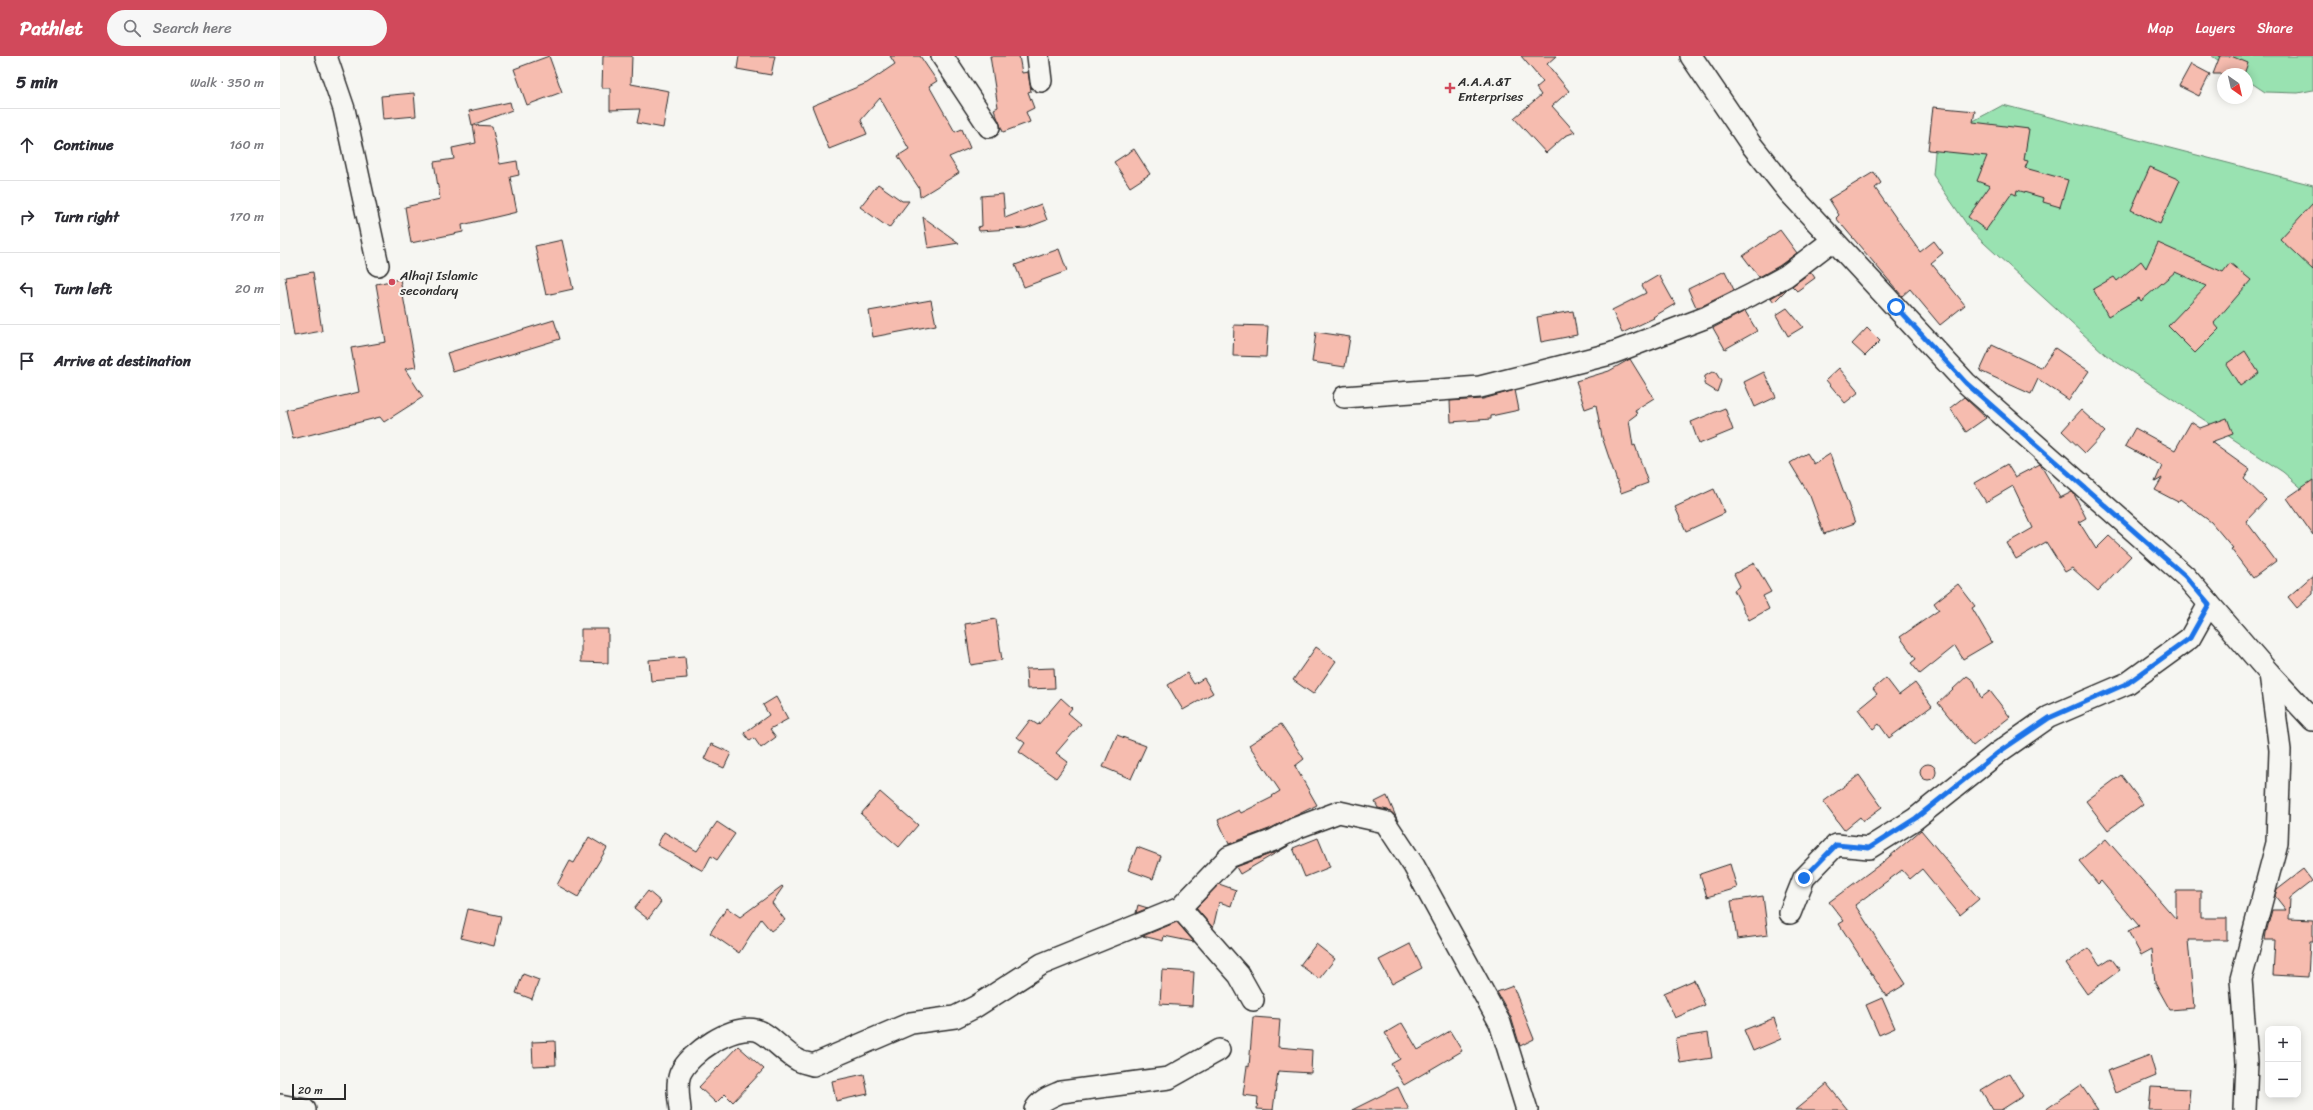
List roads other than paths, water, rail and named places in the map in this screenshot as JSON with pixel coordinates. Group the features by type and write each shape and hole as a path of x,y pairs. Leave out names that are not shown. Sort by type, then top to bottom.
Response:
{"street":[{"path":"326,56 344,110 378,265"},
{"path":"942,56 990,128"},
{"path":"1038,56 1041,81"},
{"path":"1691,56 1750,142 1788,191 1966,383 2185,576 2270,674 2313,720"},
{"path":"1344,397 1480,387 1610,354 1707,317 1751,295 1786,276 1833,240"},
{"path":"1790,913 1804,878 1836,845 1869,848 1916,818 1999,752 2049,718 2128,683 2190,638 2209,604"},
{"path":"2245,1110 2247,1063 2241,979 2277,844 2280,750 2270,674"},
{"path":"680,1110 678,1088 680,1074 689,1060 724,1034 741,1029 757,1030 798,1060 813,1065 911,1022 955,1017 975,1007 1042,964 1180,908 1229,857 1274,840 1296,828 1339,812 1385,822 1417,872 1500,1023 1527,1110"},
{"path":"1180,908 1239,974 1253,1000"},
{"path":"1035,1110 1037,1106 1048,1097 1061,1092 1169,1078 1219,1050"},
{"path":"280,1105 305,1110"}],"place":[{"name":"A.A.A.&T Enterprises","path":"1450,88"},
{"name":"Alhaji Islamic secondary","path":"392,282"}]}
